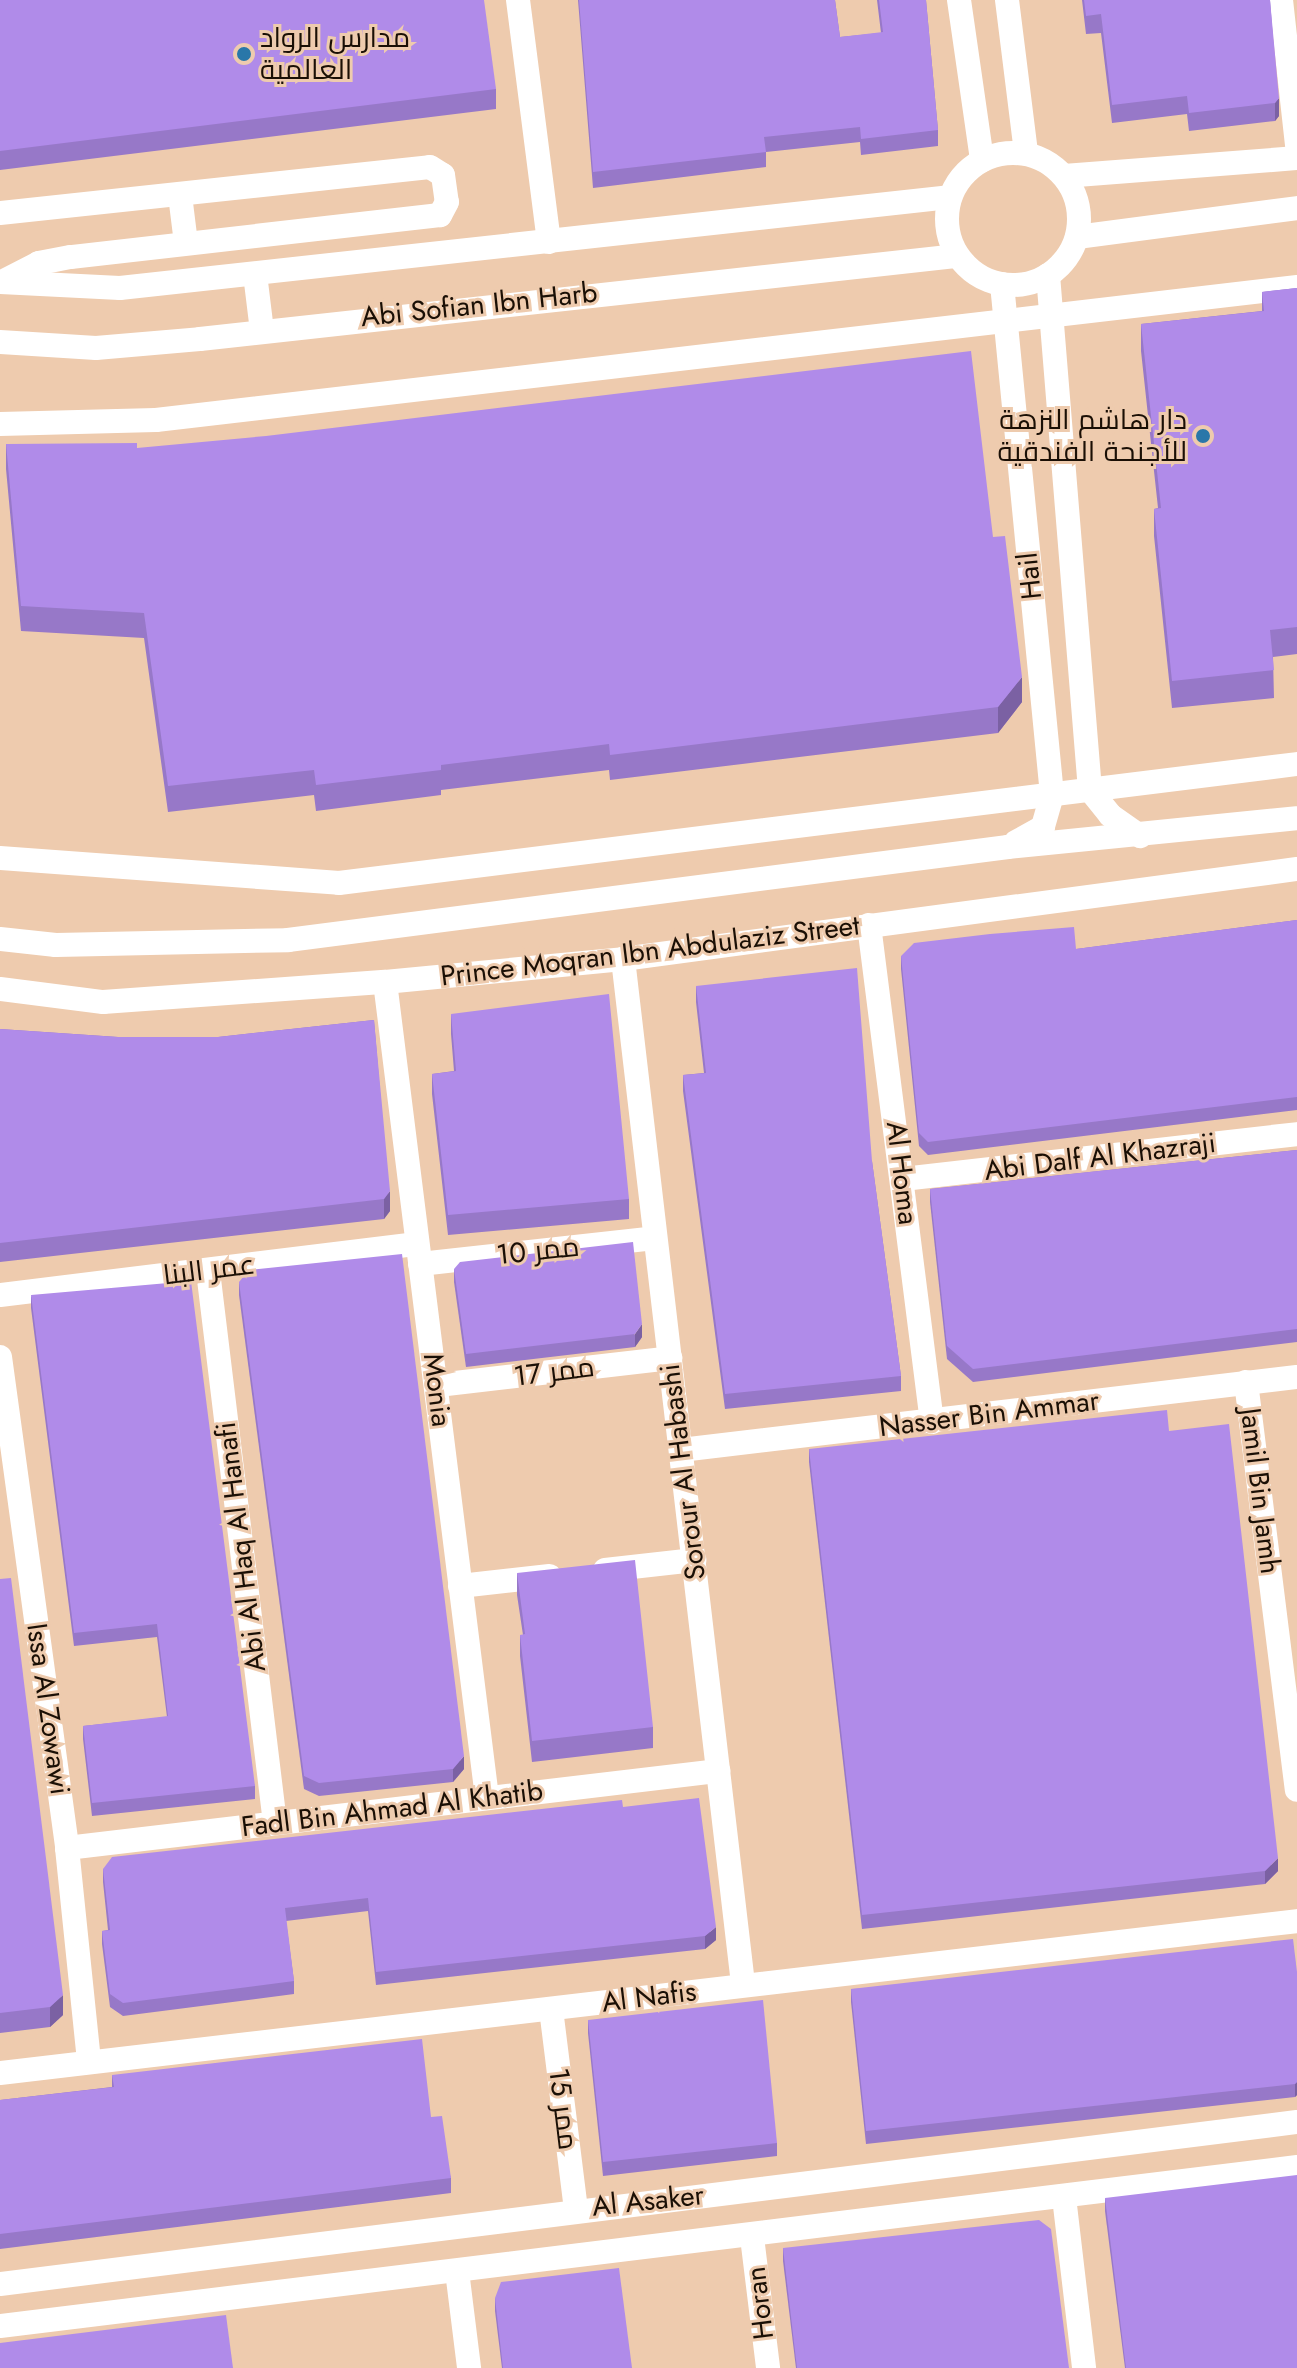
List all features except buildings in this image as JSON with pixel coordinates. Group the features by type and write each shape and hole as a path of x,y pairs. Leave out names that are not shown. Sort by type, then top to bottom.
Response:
{"street":[{"path":"518,0 549,242"},
{"path":"959,0 982,160"},
{"path":"1007,0 1026,153"},
{"path":"1281,0 1297,146"},
{"path":"1026,153 1064,176 1079,209 1077,237 1067,257 1048,275 1002,284 985,279 957,256 947,227 949,197 968,169 982,160 1026,153"},
{"path":"1064,176 1297,158"},
{"path":"0,213 430,167 443,175 447,202 440,215 39,263 1,282"},
{"path":"180,195 186,243"},
{"name":"Abi Sofian Ibn Harb","path":"1,282 120,288 949,197"},
{"path":"1077,237 1297,208"},
{"name":"Abi Sofian Ibn Harb","path":"0,342 96,348 957,256"},
{"path":"255,274 262,331"},
{"name":"Hail","path":"1048,275 1090,790"},
{"name":"Hail","path":"1002,284 1052,795 1043,827 1008,847"},
{"path":"0,424 156,420 1297,287"},
{"path":"1043,701 1083,698"},
{"path":"0,858 339,883 1297,764"},
{"path":"1090,790 1110,815 1140,836"},
{"name":"Prince Moqran Ibn Abdulaziz Street","path":"0,939 56,945 288,940 1008,847 1297,818"},
{"name":"Prince Moqran Ibn Abdulaziz Street","path":"0,989 103,1002 385,982 623,959 1297,869"},
{"name":"Al Homa","path":"869,925 932,1422"},
{"name":"Sorour Al Habashi","path":"623,959 743,1984"},
{"name":"Monia","path":"385,982 438,1385 487,1797"},
{"name":"Abi Dalf Al Khazraji","path":"903,1179 1297,1134"},
{"name":"ممر 10","path":"419,1254 655,1238"},
{"name":"عمر البنا","path":"0,1295 208,1271 419,1254"},
{"name":"Abi Al Haq Al Hanafi","path":"208,1271 275,1823"},
{"name":"Issa Al Zowawi","path":"0,1357 67,1848 89,2062"},
{"name":"ممر 17","path":"438,1385 670,1358"},
{"name":"Nasser Bin Ammar","path":"681,1450 1297,1377"},
{"name":"Jamil Bin Jamh","path":"1246,1382 1286,1606 1297,1790"},
{"path":"460,1586 694,1560"},
{"name":"Fadl Bin Ahmad Al Khatib","path":"67,1848 718,1771"},
{"name":"Al Nafis","path":"0,2073 1297,1921"},
{"name":"ممر 15","path":"551,2009 576,2209"},
{"name":"Al Asaker","path":"0,2284 576,2209 1297,2122"},
{"name":"Al Asaker","path":"0,2326 752,2237 1297,2167"},
{"path":"827,2181 831,2225"},
{"path":"1064,2197 1084,2368"},
{"name":"Horan","path":"752,2237 768,2368"},
{"path":"457,2271 469,2368"}],"place":[{"name":"مدارس الرواد العالمية","path":"244,54"},
{"name":"دار هاشم النزهة للأجنحة الفندقية","path":"1203,436"}]}
